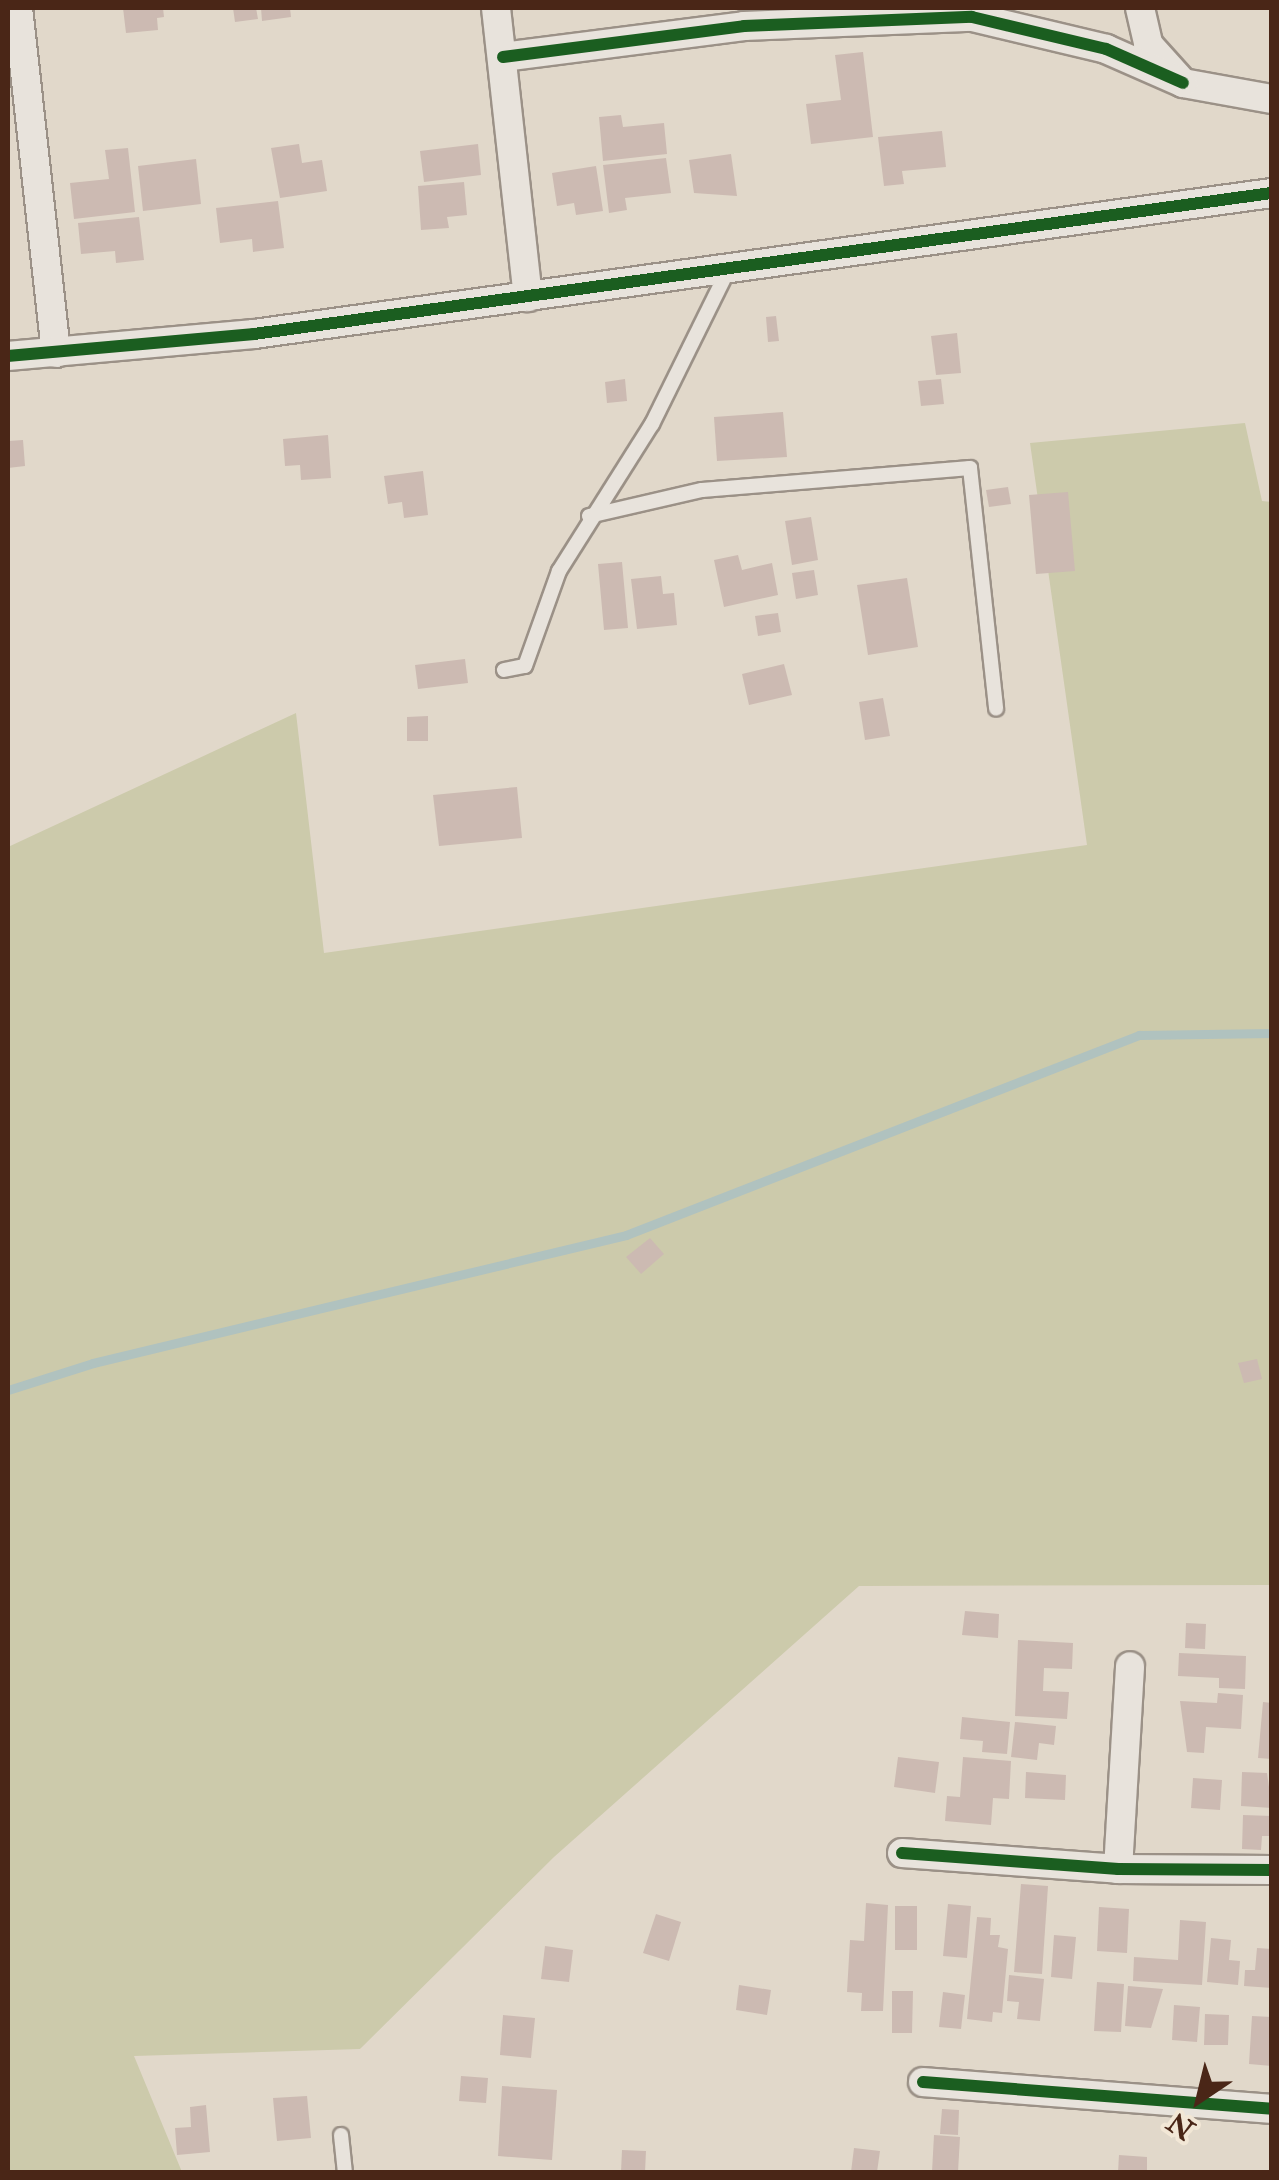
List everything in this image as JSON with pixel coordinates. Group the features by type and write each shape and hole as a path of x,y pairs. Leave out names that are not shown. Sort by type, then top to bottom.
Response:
{"street":[{"path":"18,8 56,353"},
{"path":"496,8 528,297"},
{"path":"1140,8 1148,44 1183,84"},
{"path":"504,57 744,26 972,17 1106,48 1183,84 1272,99"},
{"path":"8,356 727,272 1272,193"},
{"path":"1118,1869 1130,1666"},
{"path":"902,1853 1118,1869 1272,1870"},
{"path":"924,2082 1272,2109"}],"lane":[{"path":"504,670 526,666 559,570 589,516 652,424 727,272"},
{"path":"589,516 702,490 970,468 996,709"},
{"path":"341,2136 345,2172"}],"shaded area":[{"path":"1245,423 1262,501 1272,502 1271,1585 859,1586 554,1857 360,2049 134,2056 182,2172 8,2172 8,847 296,713 324,953 1087,845 1030,443"}],"building":[{"path":"123,8 163,8 164,17 157,18 158,30 126,33"},
{"path":"233,8 256,8 258,19 235,22"},
{"path":"261,8 290,8 291,17 262,21"},
{"path":"863,52 873,137 811,144 806,104 841,100 835,55"},
{"path":"621,115 623,127 664,123 667,154 603,161 599,117"},
{"path":"942,131 946,167 902,171 904,184 884,186 878,137"},
{"path":"299,144 302,163 322,160 327,191 280,198 271,148"},
{"path":"478,144 481,175 424,182 420,151"},
{"path":"128,148 135,212 74,219 70,183 109,179 105,150"},
{"path":"731,154 737,196 694,193 689,160"},
{"path":"666,158 671,193 625,198 627,210 609,213 603,165"},
{"path":"196,159 201,204 143,211 138,166"},
{"path":"596,166 603,211 576,215 574,203 557,206 552,173"},
{"path":"464,182 467,215 447,217 449,228 421,230 418,186"},
{"path":"278,201 284,248 253,252 252,239 220,243 216,208"},
{"path":"139,217 144,260 116,263 115,251 81,254 78,223"},
{"path":"776,316 779,341 768,342 766,317"},
{"path":"957,333 961,373 936,375 931,336"},
{"path":"625,379 627,401 607,403 605,382"},
{"path":"941,379 944,404 921,406 918,381"},
{"path":"783,412 787,457 717,461 714,417"},
{"path":"328,435 331,478 301,480 300,465 285,466 283,439"},
{"path":"23,440 25,466 8,468 8,441"},
{"path":"423,471 428,515 404,518 402,502 388,504 384,476"},
{"path":"1008,487 1011,504 989,507 986,490"},
{"path":"1068,492 1075,571 1036,574 1029,495"},
{"path":"811,517 818,560 792,565 785,521"},
{"path":"738,555 742,570 772,563 778,595 724,607 714,560"},
{"path":"622,562 628,628 604,630 598,564"},
{"path":"814,570 818,595 796,599 792,573"},
{"path":"661,576 663,594 674,593 677,625 637,629 631,579"},
{"path":"907,578 918,647 868,655 857,585"},
{"path":"778,613 781,632 758,636 755,616"},
{"path":"465,659 468,683 418,689 415,665"},
{"path":"784,664 792,695 749,705 742,674"},
{"path":"883,698 890,736 865,740 859,702"},
{"path":"428,716 428,741 407,741 407,717"},
{"path":"517,787 522,838 439,846 433,795"},
{"path":"650,1238 664,1254 641,1274 626,1257"},
{"path":"1257,1359 1262,1379 1244,1383 1238,1363"},
{"path":"965,1611 999,1614 998,1638 962,1635"},
{"path":"1186,1623 1206,1624 1205,1649 1185,1648"},
{"path":"1018,1640 1073,1643 1072,1669 1044,1668 1043,1691 1069,1692 1067,1719 1015,1716"},
{"path":"1179,1653 1246,1656 1245,1689 1219,1688 1219,1678 1178,1676"},
{"path":"1218,1693 1243,1695 1241,1729 1206,1727 1204,1753 1187,1752 1180,1701 1217,1703"},
{"path":"1263,1702 1272,1703 1272,1759 1258,1758"},
{"path":"962,1717 1010,1722 1007,1754 982,1752 983,1741 960,1739"},
{"path":"1015,1722 1056,1726 1054,1745 1039,1743 1037,1760 1011,1757"},
{"path":"898,1757 939,1762 935,1793 894,1787"},
{"path":"963,1757 1011,1761 1009,1799 993,1798 991,1825 945,1821 947,1796 960,1797"},
{"path":"1026,1772 1066,1775 1065,1800 1025,1798"},
{"path":"1242,1772 1267,1773 1272,1808 1241,1806"},
{"path":"1193,1778 1222,1780 1220,1810 1191,1808"},
{"path":"1243,1815 1272,1816 1272,1836 1262,1836 1261,1850 1242,1849"},
{"path":"1021,1884 1048,1886 1042,1974 1014,1972"},
{"path":"866,1903 888,1905 883,2011 861,2011 862,1993 847,1992 850,1940 864,1941"},
{"path":"948,1904 971,1906 967,1958 943,1956"},
{"path":"895,1906 917,1906 917,1950 895,1950"},
{"path":"1099,1907 1129,1909 1127,1953 1097,1951"},
{"path":"656,1914 681,1922 669,1961 643,1953"},
{"path":"977,1917 991,1918 990,1935 1000,1935 998,1947 1008,1949 1002,2013 993,2012 992,2022 967,2019"},
{"path":"1180,1920 1206,1922 1202,1985 1133,1981 1134,1957 1178,1960"},
{"path":"1054,1935 1076,1937 1072,1979 1051,1977"},
{"path":"1211,1938 1231,1940 1229,1960 1240,1961 1238,1985 1207,1982"},
{"path":"545,1946 573,1950 569,1982 541,1979"},
{"path":"1257,1948 1272,1949 1272,1988 1244,1986 1245,1970 1255,1970"},
{"path":"1009,1975 1044,1979 1040,2021 1017,2019 1019,2002 1007,2001"},
{"path":"1097,1982 1124,1984 1121,2032 1094,2031"},
{"path":"739,1985 771,1990 767,2015 736,2010"},
{"path":"1128,1986 1163,1989 1151,2028 1125,2026"},
{"path":"892,1991 913,1991 912,2033 892,2033"},
{"path":"943,1992 965,1995 961,2029 939,2027"},
{"path":"1174,2005 1200,2007 1197,2042 1172,2040"},
{"path":"1205,2014 1229,2015 1228,2045 1204,2045"},
{"path":"503,2015 535,2018 531,2058 500,2055"},
{"path":"1252,2016 1272,2017 1272,2066 1249,2064"},
{"path":"461,2076 488,2078 486,2103 459,2101"},
{"path":"502,2086 557,2090 552,2160 498,2156"},
{"path":"307,2096 311,2138 277,2141 273,2098"},
{"path":"206,2105 210,2152 177,2155 175,2128 191,2127 190,2107"},
{"path":"942,2109 959,2110 958,2135 940,2134"},
{"path":"934,2135 960,2137 958,2172 932,2172"},
{"path":"854,2148 880,2151 877,2172 851,2172"},
{"path":"622,2150 646,2151 645,2172 621,2172"},
{"path":"1119,2155 1147,2157 1147,2172 1118,2172"}],"waterway":[{"path":"8,1390 93,1363 626,1235 1139,1035 1272,1033"}],"cycle path":[{"path":"503,57 744,26 972,17 1106,49 1183,83"},
{"path":"8,356 254,334 1272,193"},
{"path":"902,1853 1118,1869 1272,1870"},
{"path":"923,2082 1272,2109"}]}
